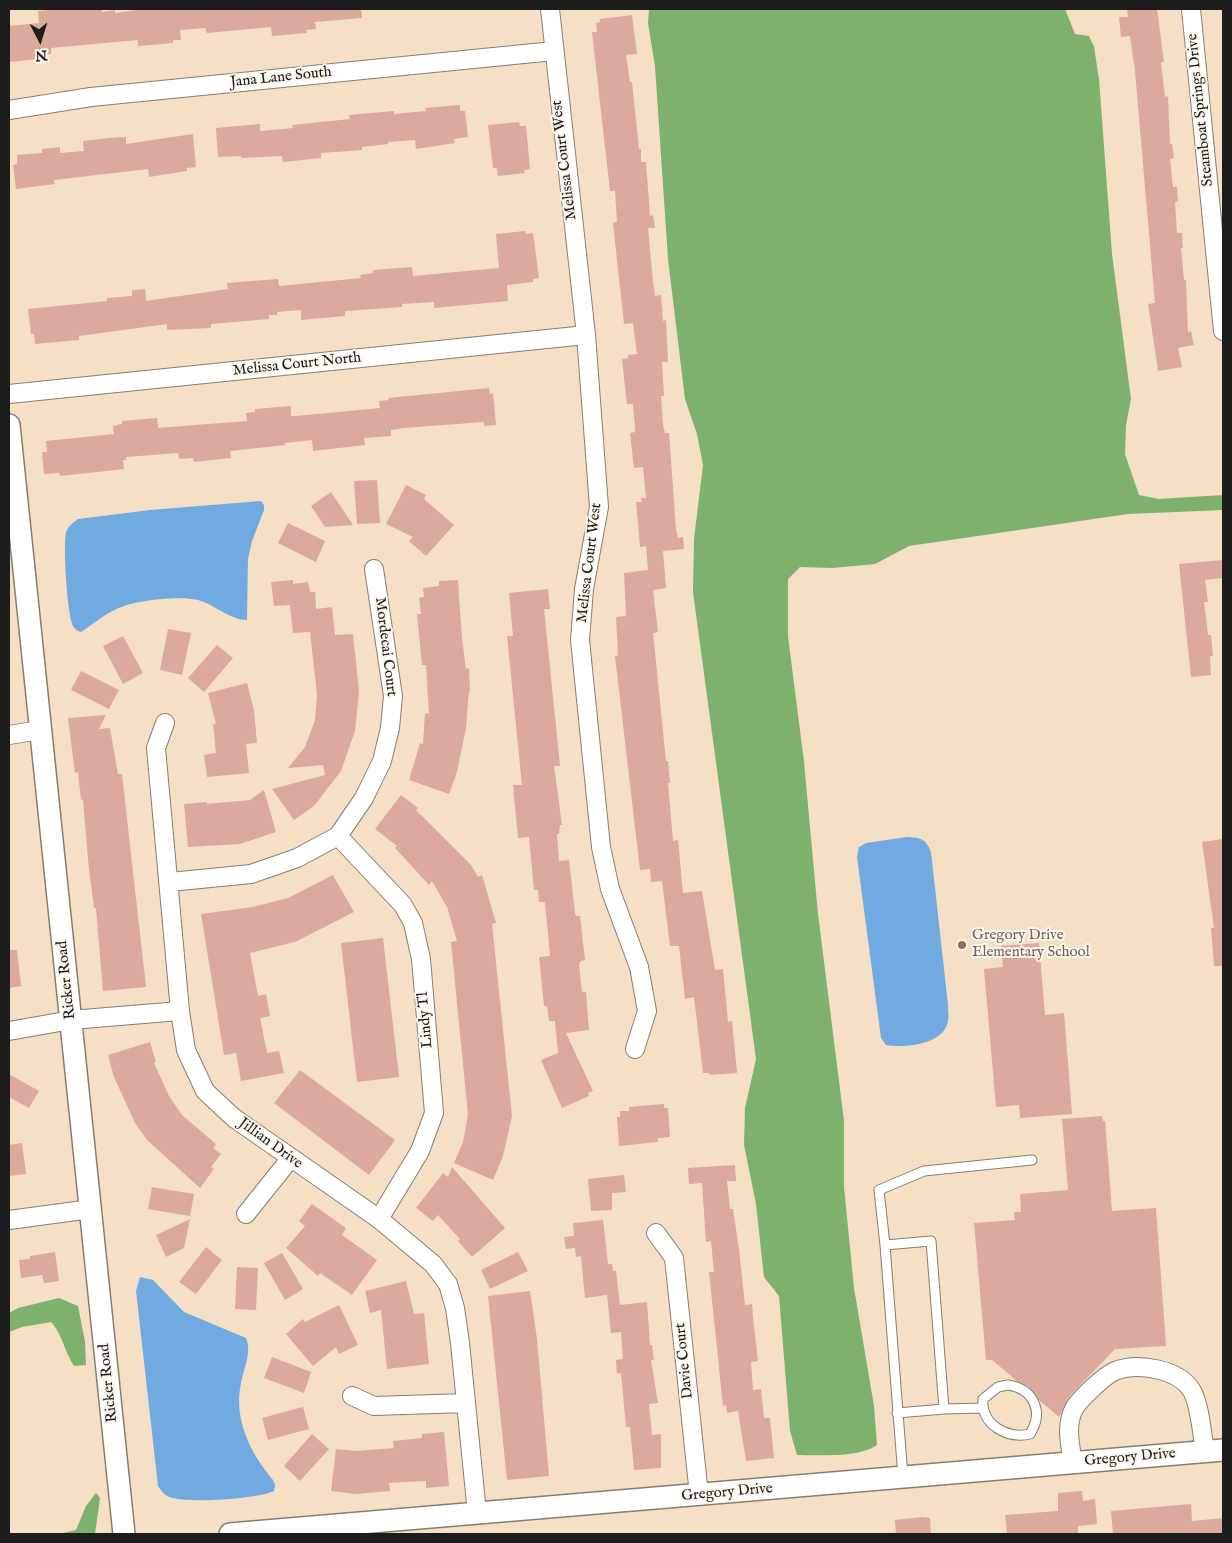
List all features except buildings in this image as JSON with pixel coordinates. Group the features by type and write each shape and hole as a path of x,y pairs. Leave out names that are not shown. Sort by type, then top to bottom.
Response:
{"street":[{"name":"Melissa Court West","path":"550,9 586,335 599,507 584,589 580,640 602,846 610,889 639,966 647,1011 635,1049"},
{"name":"Steamboat Springs Drive","path":"1191,9 1223,331"},
{"name":"Jana Lane South","path":"9,110 91,97 554,51"},
{"name":"Melissa Court North","path":"9,394 586,335"},
{"name":"Ricker Road","path":"9,425 13,516 40,730 124,1534"},
{"name":"Mordecai Court","path":"170,882 251,874 296,858 338,836 368,790 382,761 390,728 393,696 374,569"},
{"name":"Jillian Drive","path":"165,723 156,748 170,882 180,1011 186,1050 205,1091 234,1118 378,1219 433,1264 448,1284 456,1317 478,1513"},
{"path":"9,734 40,730"},
{"name":"Lindy Tl","path":"338,836 403,905 413,923 421,959 434,1114 420,1151 378,1219"},
{"path":"9,1030 71,1020 180,1011"},
{"path":"246,1214 290,1159"},
{"path":"9,1220 91,1209"},
{"name":"Davie Court","path":"656,1232 674,1258 699,1495"},
{"path":"1073,1463 1068,1428 1075,1407 1095,1387 1116,1371 1151,1367 1181,1380 1192,1392 1214,1450"},
{"path":"352,1396 374,1406 466,1403"},
{"name":"Gregory Drive","path":"230,1534 1214,1450"}],"lane":[{"path":"904,1477 879,1190 924,1171 1032,1160"},
{"path":"884,1245 931,1241 944,1409"},
{"path":"1008,1385 1017,1387 1032,1398 1036,1407 1035,1426 1030,1434 1017,1437 994,1426 983,1413 983,1408 983,1399 990,1392 1008,1385"},
{"path":"897,1413 983,1408"}],"green space":[{"path":"649,9 1065,9 1075,34 1089,36 1094,47 1099,79 1112,254 1131,399 1126,425 1125,454 1139,495 1159,499 1223,495 1223,510 1128,514 909,546 875,564 833,568 800,567 788,579 788,636 804,762 818,914 844,1121 844,1187 854,1288 874,1406 877,1445 850,1454 797,1455 790,1431 779,1296 764,1277 756,1204 744,1145 745,1108 756,1059 693,592 694,539 703,465 697,434 685,399 668,259 655,66 648,23"},
{"path":"59,1298 78,1306 85,1342 86,1365 74,1366 58,1332 51,1322 22,1327 9,1332 9,1313 18,1308"},
{"path":"96,1493 100,1498 95,1534 58,1534 76,1530 86,1506"}],"water":[{"path":"261,501 264,505 264,510 252,541 248,559 247,620 235,618 201,601 174,598 151,600 118,608 81,632 73,626 67,595 65,540 68,528 78,519 150,510"},
{"path":"907,837 925,841 931,852 948,1005 948,1021 945,1029 932,1040 913,1045 894,1046 886,1045 881,1038 857,857 859,847 866,843"},
{"path":"140,1277 153,1280 184,1312 246,1338 248,1354 239,1396 242,1423 251,1447 273,1480 275,1485 274,1491 240,1498 194,1500 171,1497 164,1494 158,1486 136,1291"}],"place":[{"name":"Gregory Drive Elementary School","path":"962,945"}]}
